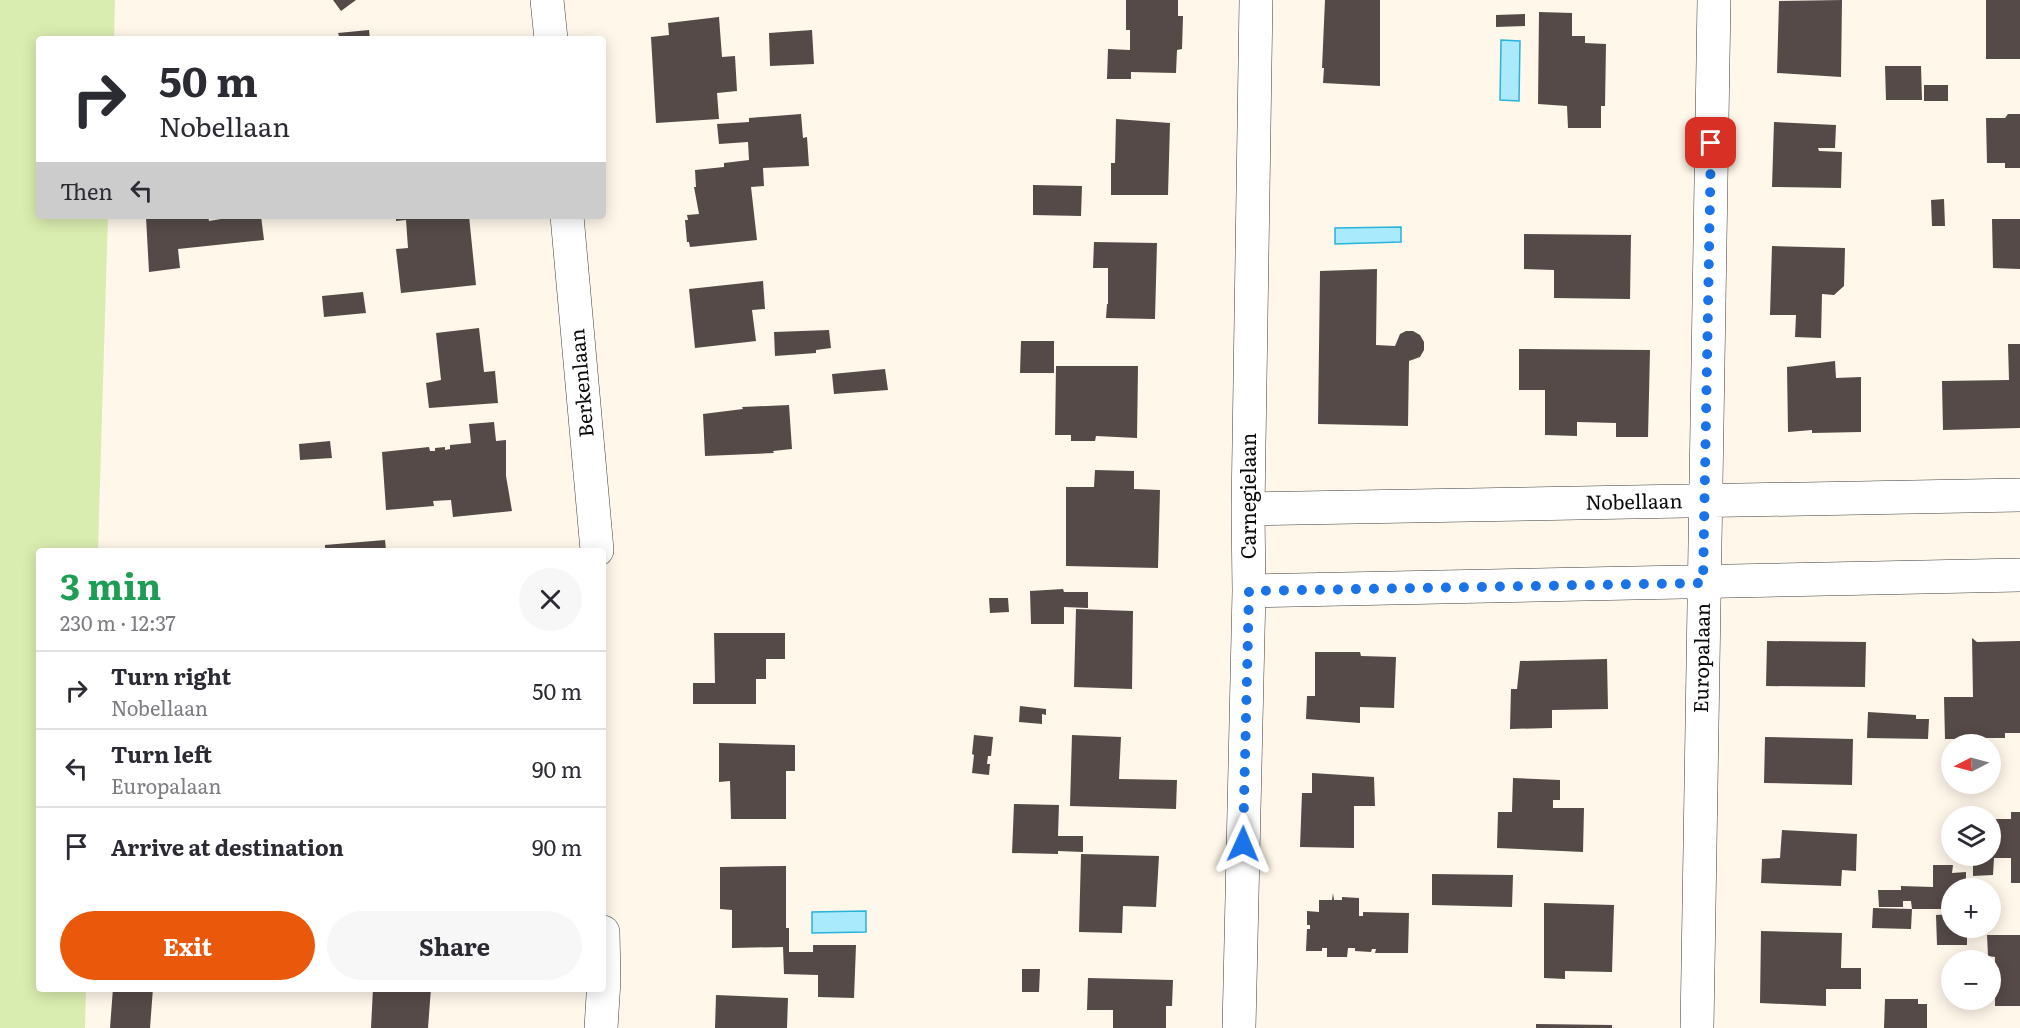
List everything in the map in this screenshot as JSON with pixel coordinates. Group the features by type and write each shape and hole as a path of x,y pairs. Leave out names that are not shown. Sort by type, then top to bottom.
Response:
{"street":[{"path":"547,0 551,36"},
{"name":"Carnegielaan","path":"1239,1028 1249,591 1248,509 1256,0"},
{"name":"Europalaan","path":"1697,1028 1714,0"},
{"name":"Berkenlaan","path":"567,219 597,548"},
{"name":"Nobellaan","path":"1248,509 2020,495"},
{"path":"1249,591 2020,575"},
{"path":"601,1028 603,992"}],"green space":[{"path":"0,0 115,0 114,36 36,36 36,219 108,219 98,548 36,548 36,992 86,992 85,1028 0,1028"}],"water":[{"path":"1501,40 1520,41 1519,101 1500,100"},
{"path":"1401,227 1401,242 1335,244 1335,228"},
{"path":"866,911 866,932 812,933 812,912"}],"building":[{"path":"333,0 356,0 341,11"},
{"path":"1126,0 1178,0 1178,16 1183,16 1182,49 1177,50 1176,73 1131,72 1131,79 1107,79 1108,49 1130,50 1130,30 1126,30"},
{"path":"1325,0 1380,0 1380,86 1323,83"},
{"path":"1842,0 1841,77 1777,73 1779,1"},
{"path":"1986,0 2020,0 2020,59 1986,59"},
{"path":"1539,12 1572,13 1572,36 1585,36 1585,43 1606,44 1605,106 1601,106 1601,128 1568,128 1567,106 1538,104"},
{"path":"1525,14 1525,26 1496,27 1496,15"},
{"path":"719,17 722,57 735,56 737,91 717,93 719,119 656,123 651,37 669,35 668,23"},
{"path":"369,30 370,36 339,36 338,33"},
{"path":"812,30 814,64 770,66 769,33"},
{"path":"1885,66 1921,66 1922,100 1886,100"},
{"path":"1924,85 1948,85 1948,101 1924,101"},
{"path":"801,114 803,138 807,137 809,166 763,168 764,186 751,187 757,240 690,247 687,242 685,220 688,220 687,215 699,214 694,187 696,187 695,170 724,167 724,163 749,160 748,142 719,144 717,124 749,122 749,118"},
{"path":"2008,114 2020,114 2020,168 2005,168 2005,163 1987,163 1986,118 2005,118"},
{"path":"1116,119 1170,123 1168,195 1111,195 1111,163 1115,163"},
{"path":"1774,122 1836,125 1835,148 1818,148 1819,151 1842,152 1841,188 1772,187"},
{"path":"1033,185 1082,186 1081,216 1033,215"},
{"path":"1944,199 1945,226 1932,226 1931,200"},
{"path":"146,219 209,219 209,221 261,219 264,240 178,249 180,268 149,272"},
{"path":"396,219 469,219 476,285 401,293 396,249 408,248 406,220 396,221"},
{"path":"1992,219 2020,219 2020,269 1993,268"},
{"path":"1524,234 1631,235 1630,299 1554,298 1554,270 1524,269"},
{"path":"1094,242 1157,243 1155,319 1106,318 1108,268 1093,268"},
{"path":"1772,246 1845,248 1844,286 1834,295 1822,294 1821,338 1795,337 1796,315 1770,315"},
{"path":"1377,269 1376,345 1395,346 1400,334 1406,331 1413,331 1420,335 1424,342 1424,350 1420,357 1409,361 1408,426 1318,424 1320,271"},
{"path":"763,281 765,309 752,310 756,341 695,348 689,289"},
{"path":"363,292 366,313 324,317 322,296"},
{"path":"479,328 484,372 495,371 498,403 429,408 426,383 441,380 436,333"},
{"path":"829,330 831,348 816,350 816,353 775,356 774,332"},
{"path":"1021,341 1054,341 1054,373 1020,373"},
{"path":"2008,344 2020,344 2020,428 1943,430 1942,381 2009,380"},
{"path":"1519,349 1650,350 1648,437 1616,437 1616,423 1577,422 1577,436 1545,435 1545,390 1519,390"},
{"path":"1835,361 1836,378 1861,377 1861,432 1812,433 1812,430 1788,432 1787,367"},
{"path":"1056,366 1138,366 1137,438 1096,436 1095,441 1071,441 1071,435 1055,435"},
{"path":"885,369 888,390 834,394 832,374"},
{"path":"789,405 792,449 773,451 774,453 705,456 703,414 743,409 742,407"},
{"path":"494,422 496,441 506,440 506,476 512,511 453,517 451,500 433,501 434,506 386,510 382,452 429,447 430,451 445,447 445,450 450,449 450,445 471,443 469,424"},
{"path":"330,441 332,458 300,460 299,444"},
{"path":"1095,470 1134,471 1134,489 1160,490 1158,568 1066,566 1066,487 1094,487"},
{"path":"385,540 386,548 325,548 325,545"},
{"path":"1063,589 1064,592 1088,592 1088,608 1064,607 1064,624 1031,624 1030,591"},
{"path":"989,598 1008,598 1009,612 990,613"},
{"path":"1076,609 1133,611 1132,689 1074,687"},
{"path":"714,633 785,633 785,659 766,659 766,679 756,679 756,704 693,704 693,683 715,683"},
{"path":"1972,638 1977,642 2020,641 2020,733 2005,733 2005,738 2001,738 2001,734 1945,734 1944,697 1973,697"},
{"path":"1767,641 1866,642 1865,687 1766,686"},
{"path":"1315,652 1360,652 1361,656 1396,657 1394,708 1360,707 1360,723 1306,719 1307,696 1315,696"},
{"path":"1607,659 1608,709 1552,710 1552,728 1510,729 1511,689 1517,689 1520,661"},
{"path":"1020,706 1046,709 1046,715 1042,714 1042,724 1019,722"},
{"path":"1868,712 1916,715 1916,719 1929,719 1928,739 1867,738"},
{"path":"974,735 993,737 991,756 988,756 987,764 990,764 989,775 972,773"},
{"path":"1072,735 1121,737 1119,779 1177,780 1176,809 1070,806"},
{"path":"1765,737 1853,739 1852,785 1764,783"},
{"path":"719,743 795,745 795,771 786,771 786,819 731,819 730,781 719,782"},
{"path":"1312,773 1374,777 1375,806 1354,806 1354,848 1300,847 1302,793 1312,793"},
{"path":"1513,778 1560,780 1560,800 1553,800 1553,808 1584,808 1583,852 1497,848 1498,812 1512,812"},
{"path":"1014,804 1059,805 1058,836 1083,836 1083,852 1012,853"},
{"path":"2011,812 2020,812 2020,883 2011,883 2011,858 2001,858 2001,819 2011,819"},
{"path":"1782,830 1857,834 1856,871 1842,870 1841,886 1761,883 1762,859 1780,858"},
{"path":"1081,854 1159,856 1156,907 1123,906 1122,933 1079,932"},
{"path":"1933,865 1953,866 1952,873 1966,872 1966,878 1941,878 1941,909 1912,909 1911,901 1903,901 1903,907 1879,907 1878,890 1901,890 1901,886 1933,887"},
{"path":"786,866 786,928 789,928 789,952 813,952 813,945 856,945 854,998 818,997 818,975 784,974 783,947 732,948 732,910 720,909 720,867"},
{"path":"1973,866 1994,866 1993,875 1973,876"},
{"path":"1432,874 1513,875 1512,907 1432,905"},
{"path":"1333,893 1334,900 1342,900 1342,897 1359,898 1359,916 1363,916 1363,912 1409,913 1408,953 1375,953 1376,949 1372,949 1371,952 1348,948 1347,957 1327,957 1327,948 1322,948 1322,951 1306,951 1307,929 1310,929 1310,925 1307,925 1307,911 1319,912 1319,900 1332,900"},
{"path":"1544,903 1614,905 1612,972 1565,971 1565,979 1544,978"},
{"path":"1873,908 1912,909 1911,929 1872,928"},
{"path":"1936,915 1941,915 1941,938 1967,938 1967,945 1937,945"},
{"path":"1761,931 1842,933 1841,968 1861,968 1861,989 1826,989 1826,1006 1760,1003"},
{"path":"2020,935 2020,1006 2001,1006 2001,950 1988,950 1987,938"},
{"path":"1022,969 1040,969 1039,992 1022,992"},
{"path":"1088,978 1173,980 1172,1006 1166,1006 1166,1028 1113,1028 1113,1010 1087,1010"},
{"path":"113,992 153,992 150,1028 110,1028"},
{"path":"373,992 431,992 428,1028 371,1028"},
{"path":"716,995 788,998 787,1028 715,1028"},
{"path":"1885,999 1918,999 1918,1004 1927,1004 1927,1028 1884,1028"},
{"path":"1536,1024 1612,1025 1612,1028 1536,1028"}],"route":[{"path":"1243,844 1249,591 1703,583 1711,143"}]}
